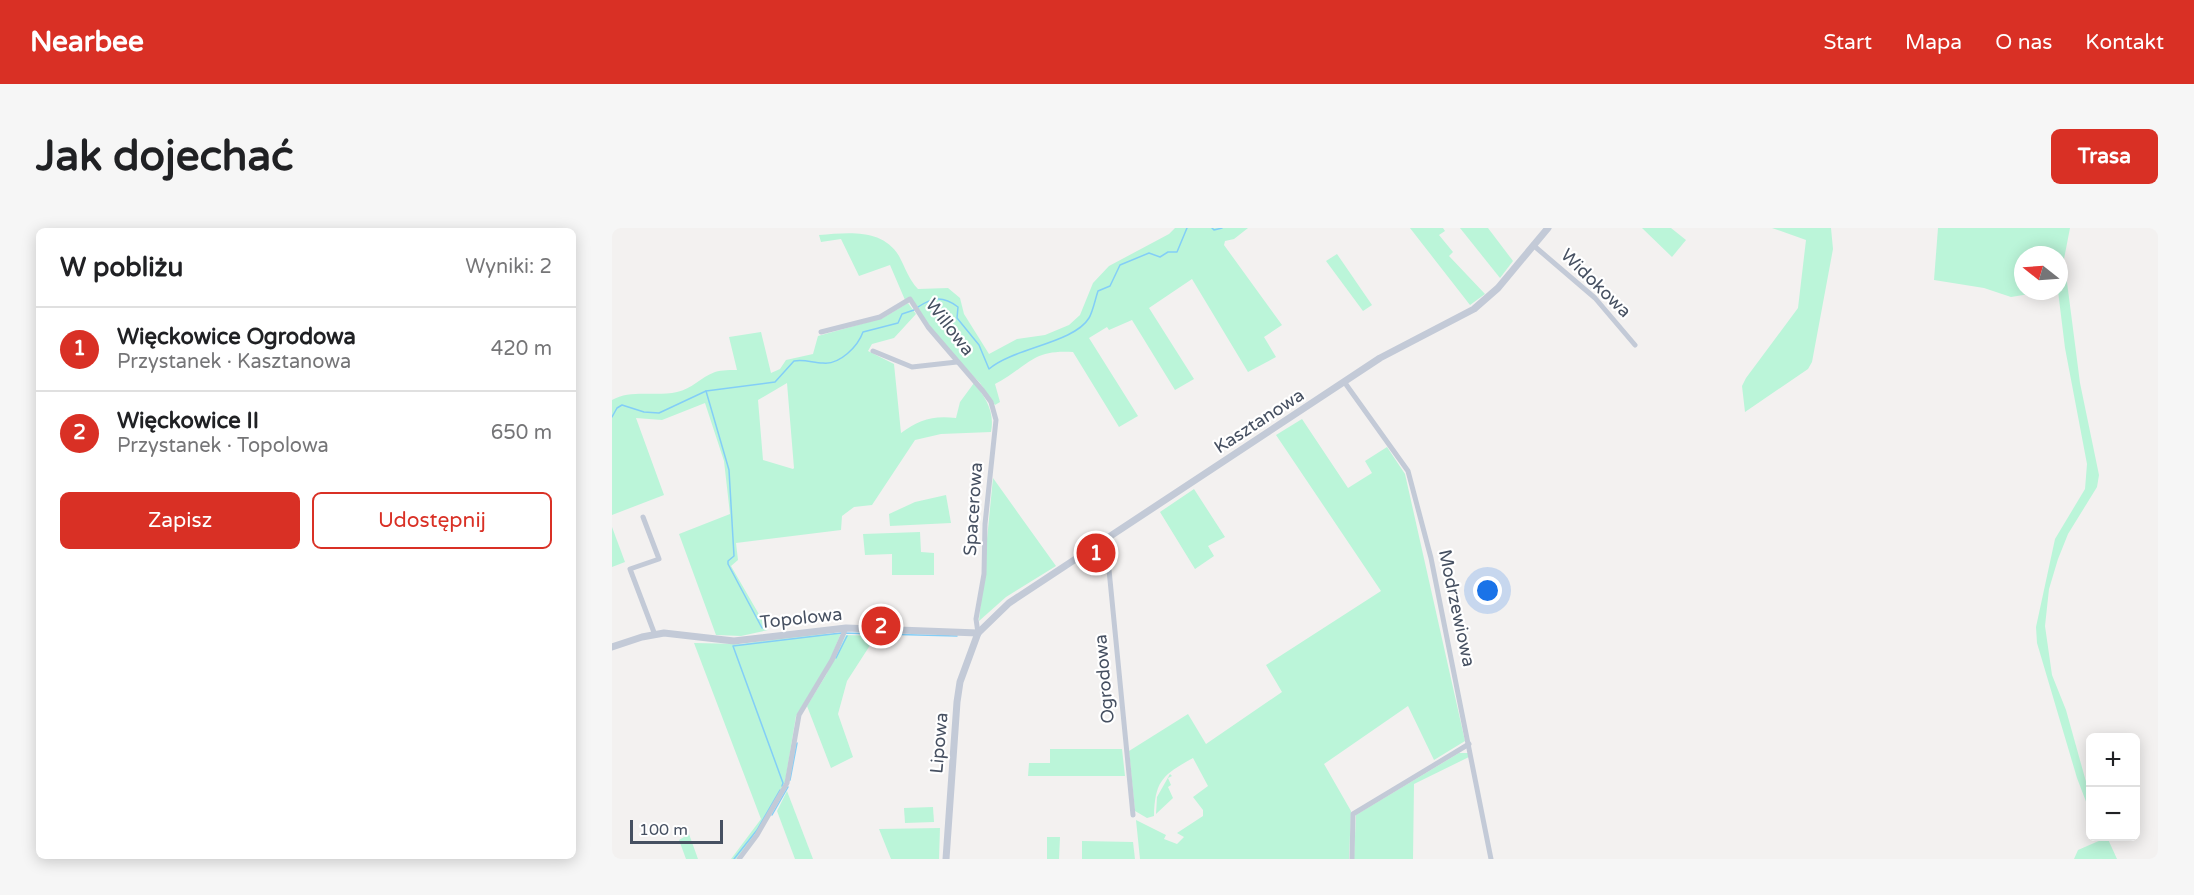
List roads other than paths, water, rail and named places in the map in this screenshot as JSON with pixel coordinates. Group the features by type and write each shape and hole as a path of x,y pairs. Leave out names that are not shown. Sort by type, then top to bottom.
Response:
{"street":[{"name":"Kasztanowa","path":"978,633 1009,603 1380,358 1487,299 1548,228"},
{"name":"Widokowa","path":"1533,245 1595,298 1635,345"},
{"name":"Willowa","path":"821,332 880,317 910,299 916,311 983,390"},
{"path":"873,351 912,367 957,362"},
{"name":"Modrzewiowa","path":"1345,383 1408,471 1431,558 1491,859"},
{"name":"Spacerowa","path":"978,633 976,619 984,574 985,524 996,420 991,402 983,390"},
{"path":"643,518 659,559 630,569 655,635"},
{"name":"Ogrodowa","path":"1106,539 1133,815"},
{"path":"739,859 757,835 787,783 799,715 832,660 846,628"},
{"name":"Topolowa","path":"612,647 664,633 734,641 846,628 978,633"},
{"name":"Lipowa","path":"946,859 957,702 960,682 978,633"},
{"path":"1352,859 1353,813 1469,744"}],"waterway":[{"path":"918,307 928,301 938,299 948,301 958,307 957,318 979,345 989,369 1013,356 1057,340 1081,327 1089,318 1098,291 1110,286 1120,265 1149,253 1160,257 1168,252 1177,252 1187,228"},
{"path":"1212,228 1214,230 1222,228"},
{"path":"612,417 617,408 622,405 644,412 659,413 706,391 775,382 794,361 823,363 836,361 853,348 863,332 898,323 902,314 914,310"},
{"path":"706,391 729,470 734,556 728,564 762,628"},
{"path":"782,786 783,783 733,646 841,633 957,636"},
{"path":"836,658 847,636"},
{"path":"790,780 797,743"},
{"path":"772,815 788,787"},
{"path":"734,859 757,830 780,790"}],"place":[{"name":"Więckowice Ogrodowa","path":"1096,553"},
{"name":"Więckowice II","path":"881,626"}]}
